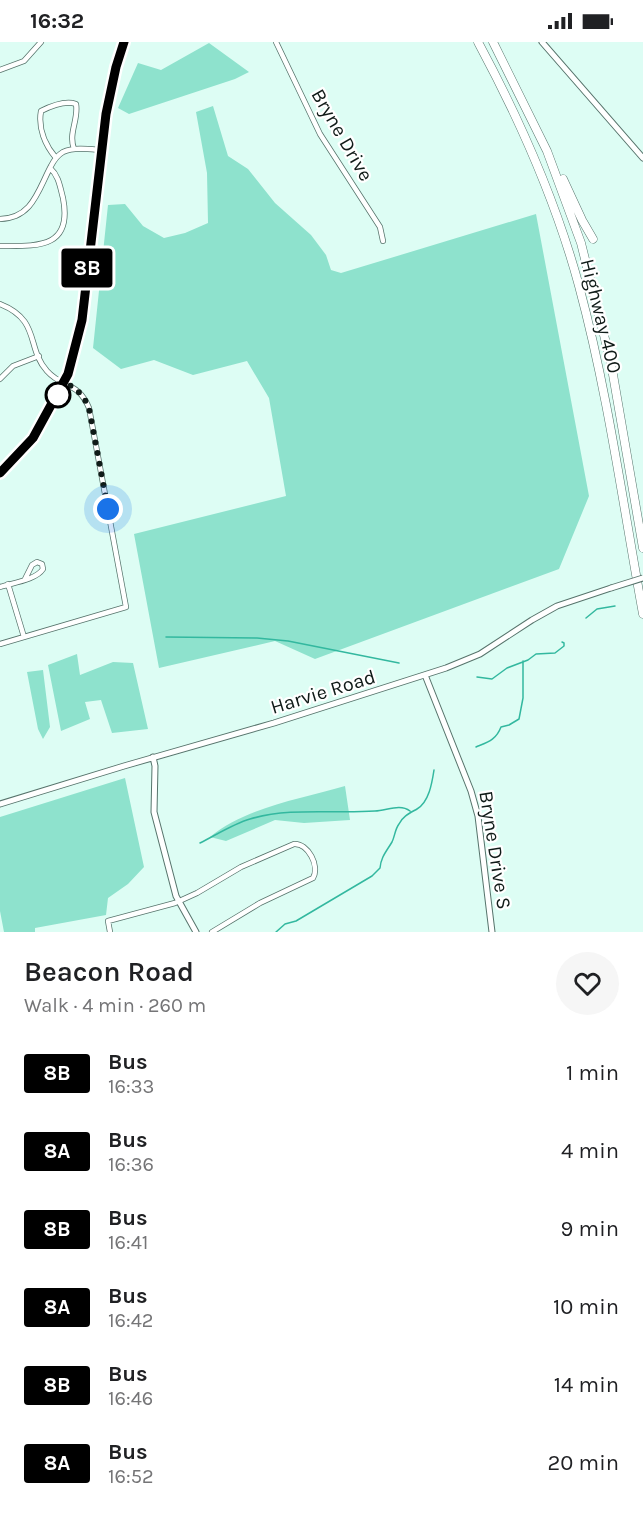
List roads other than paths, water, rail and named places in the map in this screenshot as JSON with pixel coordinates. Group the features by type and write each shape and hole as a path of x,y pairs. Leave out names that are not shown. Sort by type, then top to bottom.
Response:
{"highway":[{"name":"Highway 400","path":"478,42 543,178 579,286 598,363 643,614"},
{"name":"Highway 400","path":"494,42 547,151 581,243 611,363 643,548"},
{"path":"547,151 559,170 593,239"}],"main road":[{"path":"0,473 33,438 64,382 82,320 100,150 116,67 124,42"}],"street":[{"path":"0,70 24,61 34,52 40,42"},
{"name":"Bryne Drive","path":"276,42 320,134 380,227 383,240"},
{"path":"542,42 643,158"},
{"path":"56,158 46,146 40,118 41,111 54,104 70,102 76,104 72,135 74,149"},
{"path":"0,219 25,212 33,203 56,158 63,152 74,149 100,150"},
{"path":"0,246 37,246 52,239 58,233 66,213 60,183 50,168"},
{"path":"0,304 20,315 33,337 48,373 79,391 89,408 126,607 0,644"},
{"path":"0,380 13,366 39,356"},
{"name":"Harvie Road","path":"0,804 274,723 425,675 480,654 557,606 643,578"},
{"path":"0,587 26,579"},
{"path":"8,584 24,637"},
{"name":"Bryne Drive S","path":"425,675 452,740 478,816 492,932"},
{"path":"153,757 155,766 154,812 179,901 196,932"},
{"path":"110,932 108,921 179,901 242,867 294,844 302,845 307,849 315,867 316,874 313,878 260,903 212,932"}],"waterway":[{"path":"586,618 597,609 615,606"},
{"path":"166,637 257,638 288,641 399,663"},
{"path":"477,677 492,679 507,668 528,660 536,654 555,653 564,646 562,642"},
{"path":"476,747 494,738 501,727 519,719 523,698 523,661"},
{"path":"276,932 285,924 296,921 372,876 380,868 401,821 421,806 427,797 434,770"},
{"path":"200,843 237,824 265,815 296,812 359,812 397,807 410,811"}]}
